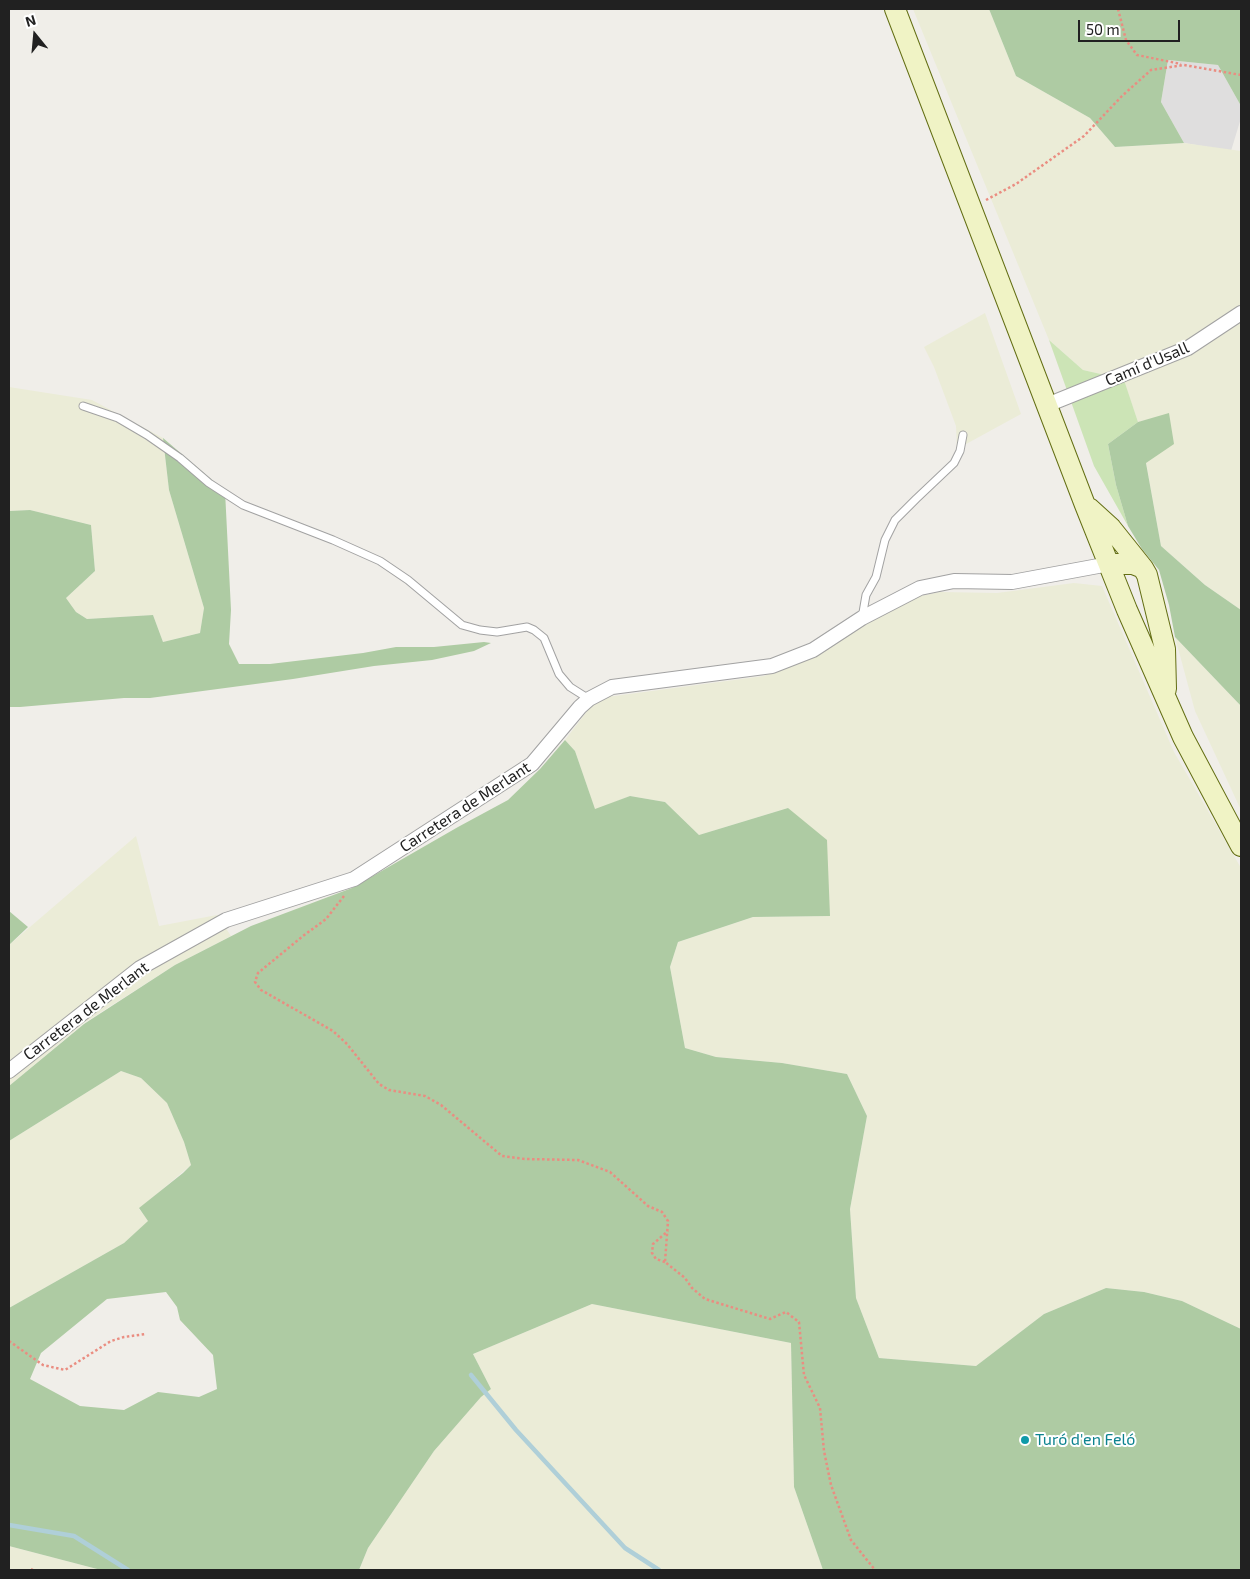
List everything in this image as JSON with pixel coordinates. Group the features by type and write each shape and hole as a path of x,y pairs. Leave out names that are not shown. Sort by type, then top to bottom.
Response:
{"main road":[{"path":"895,9 1109,564 1166,701 1241,846"},
{"path":"1085,505 1111,528 1147,575 1165,649 1166,701"},
{"path":"1109,564 1132,564 1143,568"}],"street":[{"name":"Camí d'Usall","path":"1047,404 1188,348 1241,313"},
{"name":"Carretera de Merlant","path":"9,1071 140,968 226,920 347,881 362,874 532,764 580,707 589,699 612,687 772,666 813,650 862,618 920,588 954,581 1012,582 1109,564"}],"lane":[{"path":"83,406 118,418 147,435 180,458 209,483 243,506 333,540 380,561 408,580 462,625 497,632 527,627 534,630 544,638 559,674 570,687 589,699"},
{"path":"862,618 866,595 876,577 885,540 895,520 954,463 960,451 963,435"}],"path":[{"path":"1118,9 1126,40 1137,56 1241,75"},
{"path":"971,208 1016,184 1084,136 1122,96 1151,70 1184,65"},
{"path":"347,881 349,888 343,900 326,919 258,973 255,982 261,990 333,1031 347,1044 379,1084 388,1090 425,1096 441,1105 502,1156 525,1159 578,1160 610,1172 648,1206 662,1212 668,1221 665,1262"},
{"path":"668,1230 653,1244 652,1253 656,1259 665,1262 685,1278 692,1288 705,1299 770,1318 786,1312 799,1322 804,1374 820,1408 824,1451 831,1485 850,1540 875,1570"},
{"path":"9,1341 43,1365 65,1370 111,1341 124,1336 146,1334"}],"shaded area":[{"path":"1168,60 1218,65 1241,106 1241,118 1231,151 1184,143 1161,102"}],"green space":[{"path":"913,9 989,9 1016,76 1090,118 1115,147 1184,143 1241,151 1241,610 1205,585 1161,546 1146,462 1169,414 1138,422 1123,379 1083,370 1049,340"},
{"path":"989,9 1241,9 1241,106 1218,65 1168,60 1161,102 1184,143 1115,147 1090,118 1016,76"},
{"path":"985,313 1021,414 957,449 956,426 934,367 924,347"},
{"path":"1049,340 1083,370 1123,379 1125,383 1138,422 1108,444 1116,485 1128,526 1094,466"},
{"path":"9,387 92,400 163,438 169,490 204,608 200,633 163,642 153,615 87,619 76,612 66,598 95,571 91,525 30,510 9,511"},
{"path":"1169,413 1174,444 1146,463 1161,546 1205,585 1241,610 1241,706 1175,637 1169,605 1159,570 1142,549 1128,526 1116,485 1108,444 1138,422"},
{"path":"163,438 225,491 231,610 229,644 239,664 270,664 363,653 396,647 434,647 491,643 474,651 432,660 374,666 150,698 124,698 9,707 9,511 30,510 91,525 95,571 66,598 76,612 87,619 153,615 163,642 200,633 204,608 169,490"},
{"path":"1074,583 1102,586 1174,752 1241,868 1241,1329 1182,1301 1144,1292 1106,1288 1044,1314 976,1366 879,1358 856,1298 850,1209 867,1116 847,1074 782,1063 716,1057 685,1048 670,967 678,942 753,917 829,916 788,808 699,835 665,802 630,796 595,810 575,751 565,740 591,706 607,697 764,676 813,657 864,624 916,597 940,592 997,593"},
{"path":"1175,637 1241,706 1241,810 1195,711"},
{"path":"565,740 575,751 595,809 630,796 665,802 699,835 788,808 827,840 830,916 753,917 678,942 670,967 685,1048 716,1057 782,1063 847,1074 867,1116 850,1209 856,1298 879,1358 976,1366 1044,1314 1106,1288 1144,1292 1182,1301 1241,1329 1241,1570 823,1570 794,1487 791,1343 592,1304 473,1354 491,1389 481,1397 434,1451 368,1548 359,1570 101,1570 9,1546 9,1308 124,1243 148,1221 139,1208 191,1165 184,1142 167,1103 141,1078 121,1071 9,1141 9,1086 84,1024 175,965 251,926 352,888 508,800 540,769","holes":["166,1292 177,1307 180,1320 213,1355 217,1389 199,1397 158,1392 124,1410 80,1406 30,1379 41,1353 107,1299"]},
{"path":"136,836 159,926 217,915 231,936 175,965 84,1023 9,1086 9,945"},
{"path":"9,911 28,927 9,945"},
{"path":"121,1071 141,1078 167,1103 184,1142 191,1165 139,1209 149,1221 124,1243 9,1308 9,1141"},
{"path":"592,1304 791,1343 794,1487 823,1570 359,1570 368,1548 434,1451 481,1397 491,1389 473,1354"},
{"path":"9,1546 101,1570 9,1570"}],"waterway":[{"path":"471,1375 516,1430 625,1548 659,1570"},
{"path":"9,1525 74,1536 128,1570"}],"place":[{"name":"Turó d'en Feló","path":"1025,1440"}]}
